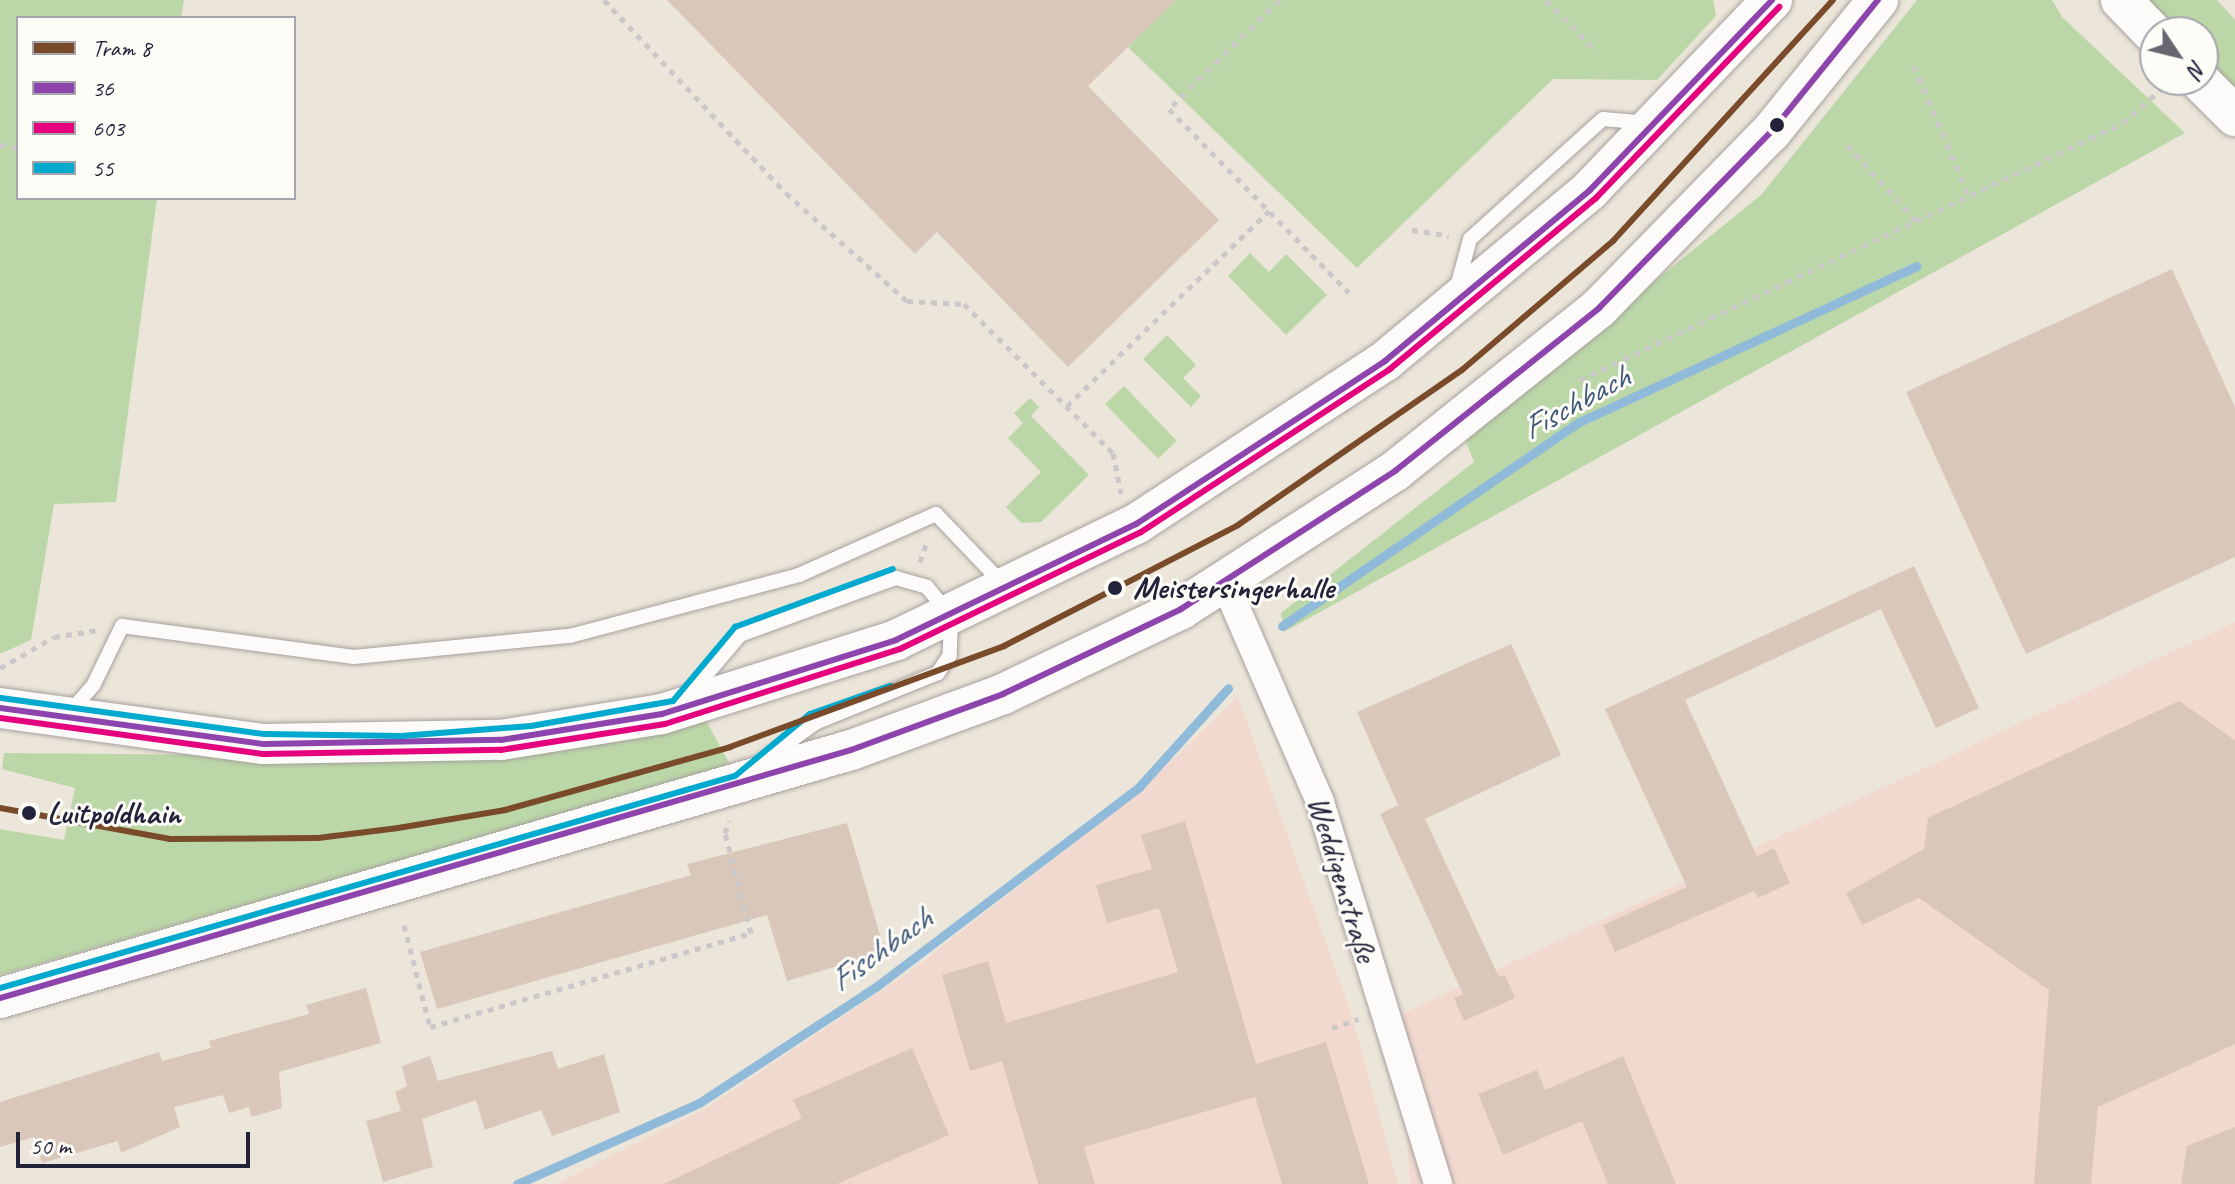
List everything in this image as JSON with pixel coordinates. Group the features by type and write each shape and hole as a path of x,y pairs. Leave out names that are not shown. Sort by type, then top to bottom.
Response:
{"main road":[{"path":"4,711 202,739 369,747 517,738 678,710 789,678 951,617 1009,590 1228,469 1452,310 1656,125 1772,0"},
{"path":"0,998 740,785 1003,694 1225,583 1395,471 1599,308 1771,132 1878,0"},
{"path":"2121,0 2139,19"},
{"path":"2215,96 2235,116"}],"street":[{"name":"Weddigenstraße","path":"1225,583 1320,802 1438,1184"}],"lane":[{"path":"1452,310 1470,239 1603,119 1656,125"},
{"path":"63,719 93,686 122,626 354,657 570,636 799,575 936,514 1009,590"},
{"path":"678,710 740,635 857,589 896,578 927,587 951,617 950,655 938,673 815,723 740,785"}],"path":[{"path":"604,0 786,193 907,301 964,304 1113,453 1122,498"},
{"path":"1279,0 1169,109 1349,293"},
{"path":"1546,0 1597,52"},
{"path":"1914,66 1969,196"},
{"path":"1580,380 2123,123 2153,96"},
{"path":"1847,145 1916,221"},
{"path":"1067,406 1269,211"},
{"path":"1412,230 1470,239"},
{"path":"0,668 54,637 122,626"},
{"path":"404,925 430,1027 751,933 725,833"},
{"path":"1332,1028 1345,1024"}],"shaded area":[{"path":"2235,622 2235,1184 1410,1184 1400,1015"},
{"path":"1238,697 1351,1013 1398,1184 556,1184 705,1109 908,973 1132,798"}],"green space":[{"path":"0,0 184,0 181,16 16,16 16,200 157,200 116,502 54,504 31,640 0,654"},
{"path":"1176,0 1713,0 1716,16 1657,80 1553,79 1357,268 1128,47"},
{"path":"1917,0 2052,0 2062,17 2139,90 2139,96 2146,96 2185,133 1284,632 1281,613 1474,462 1464,436 1761,195"},
{"path":"2147,0 2217,0 2235,20 2235,92 2219,76 2219,16 2162,16"},
{"path":"1250,253 1269,272 1286,254 1327,295 1286,335 1228,276"},
{"path":"1167,335 1196,365 1183,378 1201,396 1191,407 1143,359"},
{"path":"1124,386 1177,441 1158,459 1105,404"},
{"path":"1030,398 1039,407 1031,416 1089,475 1041,522 1021,523 1006,507 1041,472 1008,438 1023,423 1014,413"},
{"path":"705,719 731,766 0,975 0,829 64,840 75,788 2,769 4,753 228,755"}],"building":[{"path":"667,0 1176,0 1088,86 1219,220 1068,367 937,232 915,254"},
{"path":"2172,269 2235,407 2235,557 2026,654 1906,392"},
{"path":"1914,566 1979,708 1936,728 1881,609 1685,700 1757,856 1774,848 1790,883 1758,898 1754,891 1615,952 1603,925 1687,887 1605,709"},
{"path":"1511,644 1561,755 1425,819 1499,977 1505,975 1515,998 1464,1021 1454,998 1463,994 1380,814 1398,805 1357,712"},
{"path":"2179,701 2235,740 2235,1044 2098,1107 2091,1184 2034,1184 2049,990 1919,898 1862,925 1846,893 1924,849 1928,818"},
{"path":"1185,821 1256,1064 1326,1042 1369,1184 1282,1184 1255,1097 1084,1147 1095,1184 1038,1184 1002,1061 970,1071 942,975 988,961 1006,1023 1178,972 1159,908 1107,923 1096,885 1152,869 1141,835"},
{"path":"847,823 885,952 787,981 767,915 437,1009 420,952 691,875 687,864"},
{"path":"366,988 381,1043 279,1072 282,1108 251,1117 249,1107 229,1113 223,1095 174,1107 180,1127 121,1153 118,1141 42,1163 34,1137 0,1147 0,1102 159,1052 162,1061 211,1048 209,1041 309,1014 306,1005"},
{"path":"912,1048 949,1135 837,1184 664,1184 802,1118 793,1100"},
{"path":"552,1051 558,1069 604,1054 620,1112 552,1136 541,1110 485,1130 476,1100 422,1119 433,1167 383,1182 366,1121 401,1111 395,1092 407,1086 402,1066 430,1056 438,1081"},
{"path":"1623,1056 1676,1184 1608,1184 1582,1121 1503,1155 1478,1094 1537,1070 1545,1090"},
{"path":"2235,1127 2235,1184 2181,1184 2187,1146"}],"waterway":[{"name":"Fischbach","path":"1282,626 1577,423 1917,266"},
{"name":"Fischbach","path":"517,1184 699,1103 877,986 1139,787 1228,688"}],"tram line":[{"name":"8","path":"0,808 170,839 318,838 398,828 505,810 730,747 1004,646 1238,525 1462,370 1613,241 1833,0"}],"transit line":[{"name":"36","path":"0,708 264,744 501,740 662,714 896,640 1136,524 1385,361 1590,190 1772,0"},
{"name":"36","path":"0,998 851,750 1003,694 1181,609 1395,471 1599,308 1771,132 1878,0"},
{"name":"603","path":"0,718 263,754 501,750 665,724 900,649 1141,532 1390,369 1596,198 1779,7"},
{"name":"55","path":"1,698 265,734 401,736 531,726 673,701 735,627 893,569"},
{"name":"55","path":"0,988 735,776 810,714 890,686"}],"place":[{"name":"Meistersingerhalle","path":"1115,588"},
{"name":"Luitpoldhain","path":"29,813"}]}
